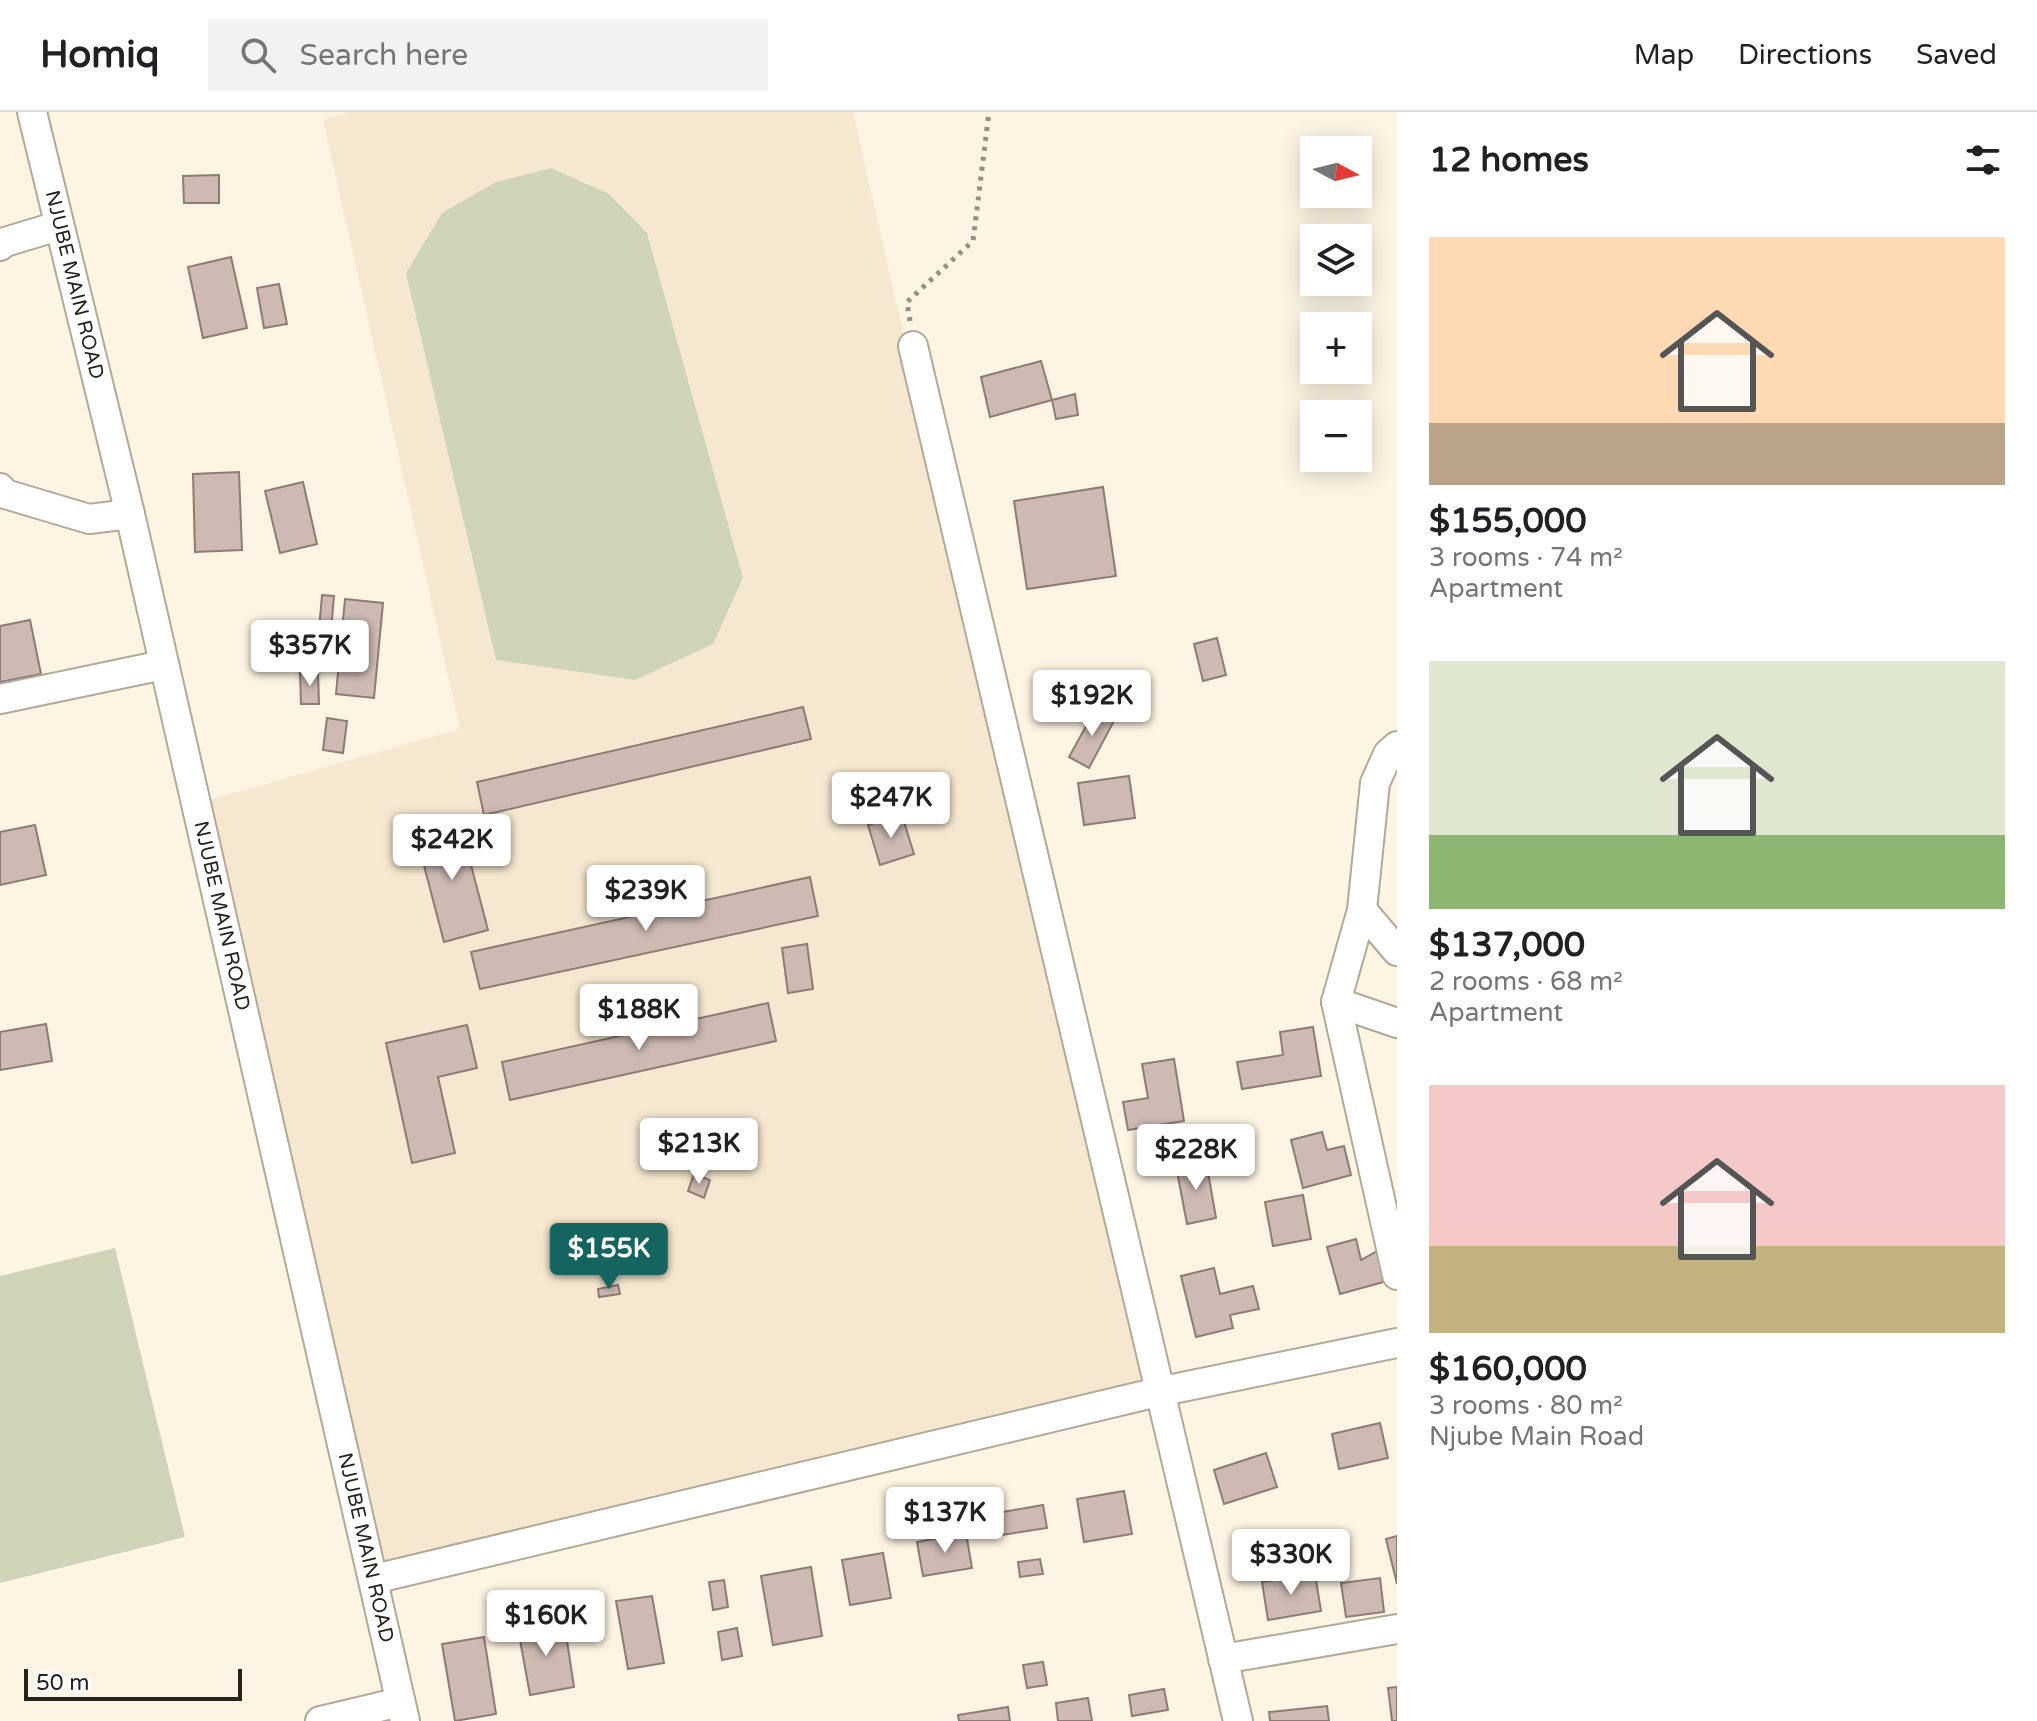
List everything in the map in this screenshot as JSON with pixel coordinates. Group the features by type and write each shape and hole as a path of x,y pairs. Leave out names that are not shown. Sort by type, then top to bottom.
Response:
{"street":[{"name":"NJUBE MAIN ROAD","path":"32,112 130,514 403,1712"},
{"path":"0,246 58,226"},
{"path":"913,346 1238,1721"},
{"path":"0,488 5,494 89,519 130,514"},
{"path":"0,699 163,665"},
{"path":"1397,746 1388,754 1375,783 1362,910 1336,1002 1397,1275"},
{"path":"1362,910 1397,951"},
{"path":"1336,1002 1397,1023"},
{"path":"374,1579 1158,1392 1397,1343"},
{"path":"1223,1659 1397,1629"},
{"path":"320,1721 403,1712"}],"path":[{"path":"913,346 907,302 973,241 989,112"}],"shaded area":[{"path":"348,112 853,112 1141,1380 379,1570 202,802 460,729 323,120"}],"green space":[{"path":"551,168 609,194 647,233 743,578 713,644 635,680 496,660 406,273 442,213 496,182"},
{"path":"115,1248 185,1537 0,1583 0,1276"}],"building":[{"path":"219,175 219,203 184,203 183,176"},
{"path":"231,257 247,328 203,338 188,267"},
{"path":"279,284 287,324 264,328 257,288"},
{"path":"1041,361 1052,400 990,417 981,377"},
{"path":"1075,394 1078,415 1056,419 1052,400"},
{"path":"239,472 242,550 195,552 193,474"},
{"path":"303,482 317,544 280,553 265,491"},
{"path":"1103,487 1116,576 1027,589 1014,501"},
{"path":"322,595 334,596 329,655 317,653"},
{"path":"345,599 383,603 374,698 336,694"},
{"path":"30,620 41,674 0,682 0,626"},
{"path":"298,632 308,633 307,654 298,654"},
{"path":"1217,638 1226,675 1203,681 1194,644"},
{"path":"300,671 318,671 319,704 301,704"},
{"path":"803,707 811,739 484,815 477,782"},
{"path":"1096,708 1115,719 1089,768 1069,757"},
{"path":"327,718 347,721 343,753 323,750"},
{"path":"1129,776 1135,818 1084,825 1078,783"},
{"path":"902,815 914,854 880,865 868,825"},
{"path":"460,823 488,930 444,942 416,835"},
{"path":"35,825 46,875 0,885 0,832"},
{"path":"810,877 818,916 480,989 471,952"},
{"path":"807,944 813,989 788,993 782,948"},
{"path":"768,1003 776,1041 510,1100 502,1062"},
{"path":"46,1024 52,1061 0,1070 0,1032"},
{"path":"467,1025 477,1068 438,1077 455,1153 412,1163 386,1043"},
{"path":"1313,1027 1321,1076 1242,1089 1237,1062 1283,1055 1280,1032"},
{"path":"1174,1059 1184,1121 1128,1130 1123,1102 1148,1098 1142,1064"},
{"path":"1322,1132 1327,1150 1344,1146 1351,1175 1303,1188 1291,1140"},
{"path":"1206,1161 1216,1218 1187,1224 1176,1166"},
{"path":"694,1174 710,1180 704,1198 688,1191"},
{"path":"1303,1195 1311,1239 1273,1246 1265,1202"},
{"path":"1356,1239 1361,1260 1379,1250 1387,1281 1340,1294 1327,1247"},
{"path":"1214,1268 1220,1294 1253,1286 1259,1309 1230,1315 1233,1328 1196,1337 1181,1276"},
{"path":"618,1285 620,1294 599,1297 598,1289"},
{"path":"1380,1423 1388,1458 1339,1469 1332,1434"},
{"path":"1266,1453 1277,1487 1224,1504 1214,1470"},
{"path":"1124,1491 1132,1534 1084,1542 1077,1499"},
{"path":"1043,1505 1047,1528 1001,1535 997,1513"},
{"path":"966,1533 972,1568 923,1576 917,1542"},
{"path":"1397,1536 1397,1584 1386,1539"},
{"path":"883,1553 891,1598 850,1605 842,1560"},
{"path":"1040,1559 1043,1574 1020,1577 1018,1562"},
{"path":"811,1567 822,1636 773,1645 761,1576"},
{"path":"1315,1574 1321,1611 1268,1620 1262,1582"},
{"path":"1380,1578 1384,1612 1346,1617 1341,1583"},
{"path":"724,1580 728,1607 713,1610 709,1582"},
{"path":"652,1596 664,1663 628,1669 616,1601"},
{"path":"564,1621 574,1687 530,1695 518,1629"},
{"path":"737,1628 742,1656 722,1660 718,1632"},
{"path":"484,1637 496,1714 455,1721 442,1644"},
{"path":"1043,1662 1047,1685 1027,1688 1023,1665"},
{"path":"1397,1687 1397,1721 1392,1721 1388,1688"},
{"path":"1164,1689 1168,1710 1132,1716 1129,1695"},
{"path":"1088,1698 1092,1721 1058,1721 1056,1703"},
{"path":"1327,1706 1329,1721 1270,1721 1269,1712"},
{"path":"1008,1707 1010,1721 959,1721 958,1715"}]}
